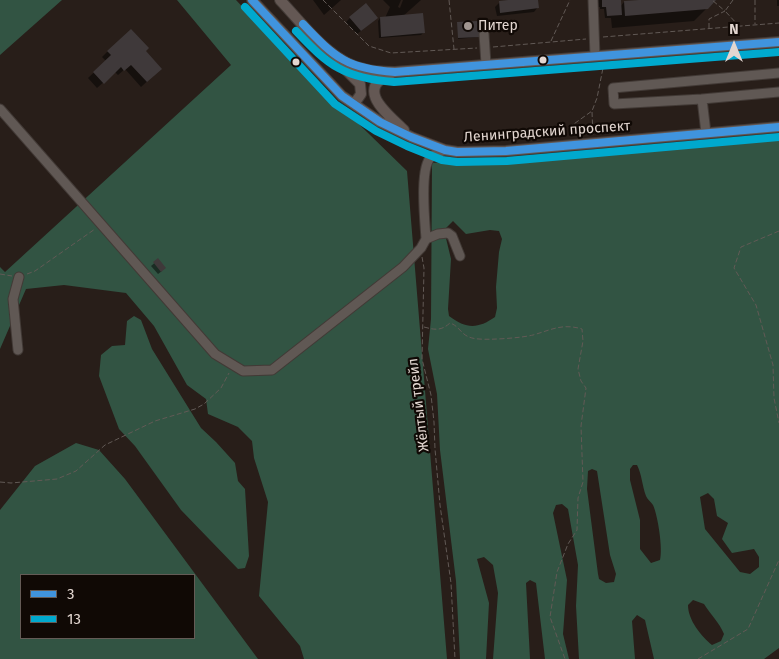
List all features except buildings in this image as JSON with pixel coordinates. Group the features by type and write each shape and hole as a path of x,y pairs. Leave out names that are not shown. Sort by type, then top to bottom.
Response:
{"main road":[{"name":"Ленинградский проспект","path":"252,0 342,96 380,122 411,137 445,150 457,152 506,151 779,127"},
{"path":"280,0 360,84 361,94 354,104"},
{"path":"329,52 347,64 362,69 395,72 779,42"},
{"path":"395,72 377,82 374,96 378,104 411,137"}],"lane":[{"path":"593,0 594,38 600,55"},
{"path":"484,34 486,64"},
{"path":"779,73 613,88 614,104 702,100 779,92"},
{"path":"702,100 706,133"},
{"path":"0,110 214,354 243,371 272,370 403,267 421,248 426,239 425,166 431,157 445,150"},
{"path":"426,239 438,234 448,234 455,240 460,256"},
{"path":"18,350 13,299 20,277"}],"path":[{"path":"323,0 369,46 391,53 454,50 779,23"},
{"path":"449,0 454,50"},
{"path":"551,42 570,0"},
{"path":"712,0 740,26"},
{"path":"709,28 709,20 725,11 733,0"},
{"path":"755,0 755,25"},
{"path":"594,143 592,111 597,98 600,55"},
{"path":"544,148 557,131 564,131 592,111"},
{"path":"0,274 20,277 35,271 101,225"},
{"path":"779,232 741,247 734,268 756,305 773,365 774,398 779,423"},
{"name":"Жёлтый трейл","path":"421,248 424,268 422,359 431,396 434,422 440,506 451,583 455,659"},
{"path":"424,327 436,330 450,323 456,324 463,335 477,339 532,335 549,329 572,326 582,329 583,341 578,369 581,381 586,388 581,426 584,482 578,498 577,530 568,544 557,572 550,617 565,659"},
{"path":"0,482 11,483 57,479 76,471 105,445 155,421 204,404 221,388 233,365"},
{"path":"698,659 748,629 779,560"}],"green space":[{"path":"0,0 62,0 0,55"},
{"path":"177,0 236,0 287,54 407,171 447,659 304,659 300,646 259,596 268,502 254,458 252,441 238,427 208,414 206,399 187,385 154,326 126,293 64,285 26,289 0,349 0,267 5,272 231,65"},
{"path":"779,135 779,648 764,659 654,659 645,620 637,615 632,621 635,659 579,659 576,606 578,565 568,509 562,504 556,505 553,513 567,580 563,634 569,659 545,659 536,583 530,580 526,583 530,659 493,659 498,593 493,565 484,557 477,559 489,603 486,659 460,659 456,581 440,450 437,394 428,349 431,319 432,163","holes":["453,221 466,234 490,230 499,231 502,239 496,287 497,308 495,317 483,324 467,325 449,316 451,259 444,230","633,465 637,465 646,496 653,505 657,517 661,555 660,560 651,563 640,549 640,520 630,480 630,469","592,469 597,471 610,555 616,574 614,582 606,583 599,579 587,489 588,471","708,493 714,499 717,516 728,523 722,539 732,553 754,549 759,557 759,567 750,574 740,572 705,529 700,497","693,600 704,604 724,634 721,641 712,645 696,627 688,605"]},
{"path":"134,316 141,320 152,349 201,428 235,463 238,481 245,489 249,556 245,568 238,569 181,510 135,446 119,429 99,376 101,355 112,346 125,345 127,321"},
{"path":"76,443 99,450 125,479 258,659 0,659 0,510 35,466"}],"transit line":[{"name":"3","path":"252,0 342,96 380,122 411,137 445,150 457,152 506,151 779,127"},
{"name":"13","path":"245,7 335,104 376,131 442,160 457,162 507,161 779,137"},
{"name":"3","path":"303,24 324,45 343,60 365,68 395,72 779,42"},
{"name":"13","path":"296,31 318,53 339,68 362,77 394,82 779,52"}],"place":[{"name":"Питер","path":"468,26"}]}
